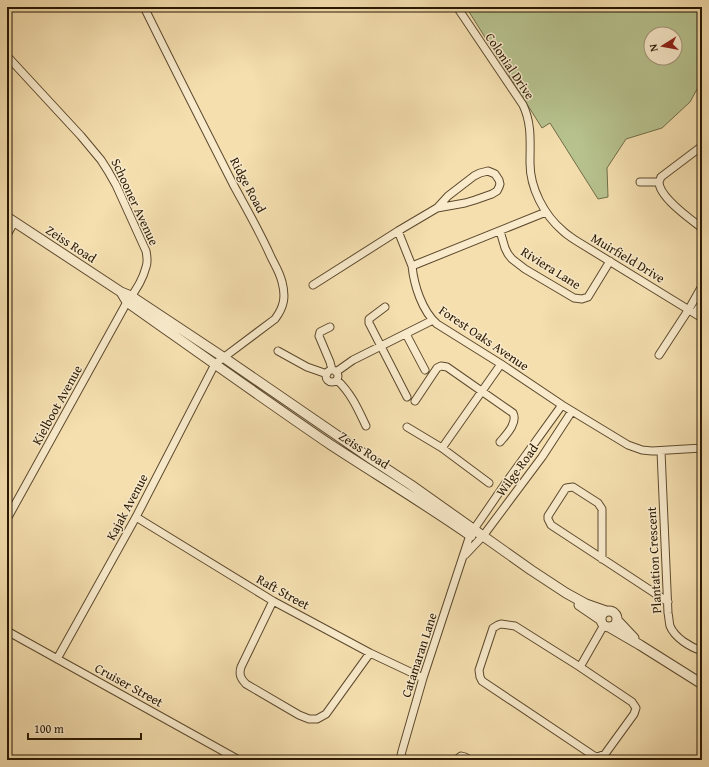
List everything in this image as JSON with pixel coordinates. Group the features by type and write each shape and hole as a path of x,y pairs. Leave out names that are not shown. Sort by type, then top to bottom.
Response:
{"street":[{"name":"Ridge Road","path":"144,7 233,184 267,247 282,281 284,290 283,306 275,319 264,329 215,364"},
{"name":"Colonial Drive","path":"457,7 523,105 530,129 530,166 534,188 546,212"},
{"name":"Schooner Avenue","path":"7,56 81,136 108,170 146,251 146,267 141,279 129,299"},
{"path":"701,225 681,212 661,190 659,182 660,177 702,146"},
{"path":"313,285 437,208 448,196 474,176 488,171 495,174 499,180 500,187 492,194 470,202 437,208"},
{"path":"640,182 659,182"},
{"path":"412,266 546,212"},
{"name":"Muirfield Drive","path":"546,212 563,231 585,246 702,318"},
{"name":"Zeiss Road","path":"11,219 121,292 215,364 330,444 439,514 472,533 604,624 640,644 702,684"},
{"path":"7,236 11,219"},
{"name":"Forest Oaks Avenue","path":"398,231 412,266 415,283 427,312 433,320 562,405 628,445 642,450 652,451 702,448"},
{"name":"Riviera Lane","path":"500,231 505,248 512,259 525,269 574,298 582,299 588,297 610,261"},
{"path":"659,355 702,286"},
{"name":"Zeiss Road","path":"129,299 223,357 411,485 472,533"},
{"name":"Kielboot Avenue","path":"7,519 129,299"},
{"path":"695,313 702,303"},
{"path":"385,307 369,319 369,324 407,397"},
{"path":"337,380 333,382 328,381 326,377 353,360 433,320"},
{"path":"330,327 320,332 319,336 330,362 332,372"},
{"path":"406,334 425,370"},
{"path":"278,350 307,367 332,372 338,376 337,380 352,397 366,426"},
{"name":"Kajak Avenue","path":"57,659 136,517 215,364"},
{"path":"442,448 501,364"},
{"path":"415,401 437,368 441,366 447,367 513,413 515,417 514,423 500,442"},
{"name":"Wilge Road","path":"472,533 562,405"},
{"name":"Wilge Road","path":"481,539 542,457 572,411"},
{"path":"407,427 442,448 489,483"},
{"path":"530,450 542,457"},
{"name":"Plantation Crescent","path":"661,451 668,602 671,627 675,633 688,645 702,651"},
{"path":"602,559 602,509 598,503 573,487 566,488 548,516 551,525 602,559 668,602"},
{"name":"Raft Street","path":"136,517 273,601 370,653 424,678"},
{"name":"Catamaran Lane","path":"400,760 424,678 472,533"},
{"name":"Zeiss Road","path":"481,539 566,593 586,604 606,611"},
{"name":"Catamaran Lane","path":"463,557 481,539"},
{"path":"273,601 241,666 240,676 246,684 299,715 309,719 317,719 326,714 370,653"},
{"path":"580,667 604,624 602,615 608,610 616,614 617,620 614,625 604,624"},
{"name":"Zeiss Road","path":"617,620 640,644"},
{"path":"501,624 515,626 580,667 630,699 636,708 634,714 608,751 598,757 594,756 485,684 479,674 493,628 501,624"},
{"name":"Cruiser Street","path":"7,630 239,760"},
{"path":"456,760 461,756 470,760"}],"green space":[{"path":"466,7 702,7 702,80 690,102 662,128 626,139 607,168 608,197 598,199 550,123 542,128"}]}
